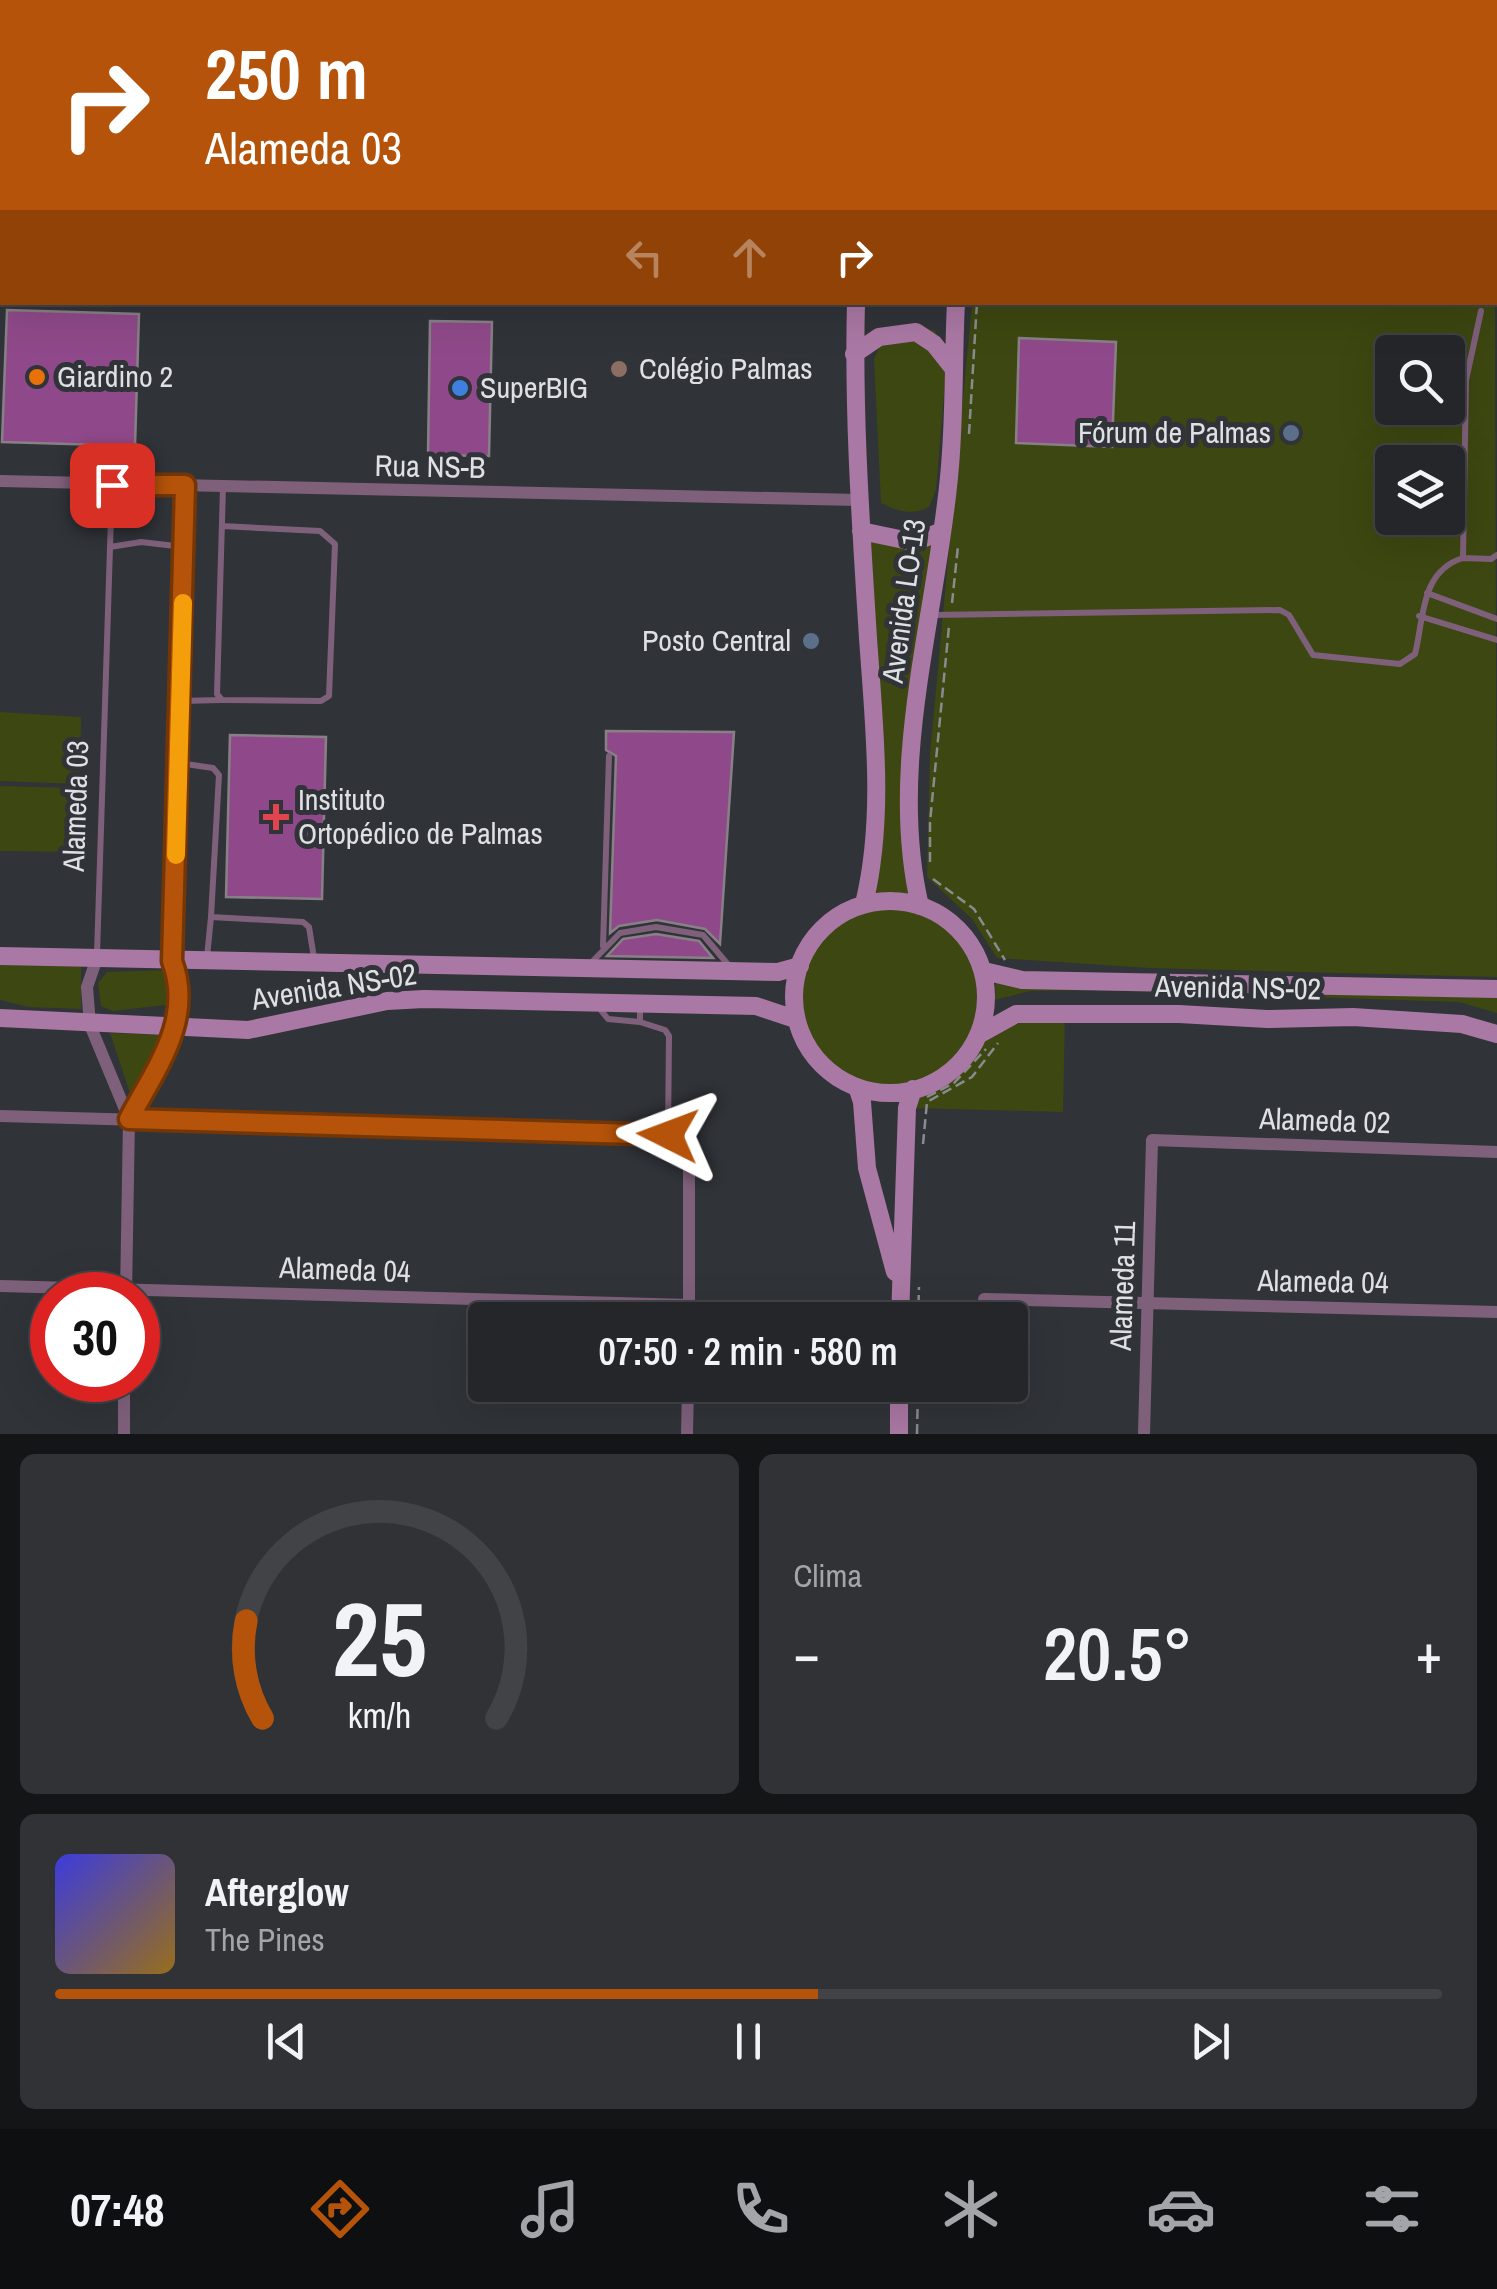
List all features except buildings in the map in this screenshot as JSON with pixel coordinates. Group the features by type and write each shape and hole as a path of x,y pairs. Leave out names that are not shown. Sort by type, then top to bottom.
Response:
{"street":[{"name":"Avenida LO-13","path":"856,305 858,500 875,737 874,849 864,904"},
{"name":"Avenida LO-13","path":"920,906 910,865 909,797 941,615 940,532 949,477 956,305"},
{"path":"854,354 879,337 916,332 934,344 953,368"},
{"name":"Rua NS-B","path":"0,481 858,500"},
{"path":"861,531 914,542 940,532"},
{"path":"864,904 920,906 938,914 961,933 984,971 986,1015 993,1035 940,1077 913,1089 884,1092 857,1087 820,1063 796,1020 800,966 812,939 824,926 864,904"},
{"name":"Avenida NS-02","path":"0,956 584,971 778,972 800,966"},
{"name":"Alameda 03","path":"96,958 87,987 90,1025 129,1119 126,1272"},
{"name":"Alameda 03","path":"129,1119 177,1028 180,982 172,961"},
{"name":"Avenida NS-02","path":"984,971 1022,980 1497,989"},
{"name":"Avenida NS-02","path":"0,1018 248,1030 387,1001 424,998 595,1003 640,1013 756,1006 796,1020"},
{"name":"Avenida NS-02","path":"993,1035 1016,1014 1390,1019 1462,1024 1497,1034"},
{"path":"857,1087 862,1102 867,1168 900,1292"},
{"path":"900,1302 908,1108 913,1089"},
{"path":"0,1116 668,1135 684,1140 690,1158 689,1302"},
{"name":"Alameda 02","path":"1152,1140 1497,1152"},
{"name":"Alameda 11","path":"1144,1434 1152,1140"},
{"name":"Alameda 04","path":"0,1286 30,1287"},
{"name":"Alameda 04","path":"160,1293 559,1302"},
{"name":"Alameda 04","path":"984,1300 1497,1312"},
{"path":"124,1402 124,1434"},
{"path":"687,1434 688,1402"},
{"path":"899,1402 899,1434"}],"lane":[{"path":"1463,558 1466,380 1480,311"},
{"name":"Alameda 03","path":"96,958 112,485"},
{"name":"Alameda 03","path":"172,961 185,485"},
{"path":"222,700 217,694 223,486"},
{"path":"181,701 321,700 329,696 336,544 320,532 222,526"},
{"path":"110,547 141,542 184,547"},
{"path":"941,615 1280,610 1288,615 1313,655 1322,659 1400,664 1415,654 1419,616 1448,562 1463,558 1491,560 1497,556"},
{"path":"1428,593 1497,619"},
{"path":"1419,616 1497,640"},
{"path":"603,946 609,756"},
{"path":"179,763 213,768 219,775 206,962"},
{"path":"210,917 303,922 309,927 315,964"},
{"path":"584,971 603,946 634,928 696,931 735,972"},
{"path":"640,1013 668,1032 668,1135"}],"path":[{"path":"968,450 976,305"},
{"path":"930,864 941,615 958,545"},
{"path":"932,878 940,888 974,909 1010,965"},
{"path":"916,1110 925,1098 967,1071 993,1035"},
{"path":"922,1154 927,1102 972,1078 993,1035"},
{"path":"918,1283 918,1302"},
{"path":"917,1434 918,1402"}],"green space":[{"path":"972,305 1495,305 1497,977 1149,968 997,958 972,919 927,877 930,754"},
{"path":"917,326 935,331 947,359 936,490 929,507 911,512 881,503 874,359 883,339"},
{"path":"861,531 900,541 931,533 932,615 907,763 920,906 957,933 976,957 982,987 982,1032 1000,1021 1065,1015 1063,1112 907,1108 912,1089 869,1087 836,1074 812,1051 800,1022 798,990 807,958 829,928 864,904 874,835"},
{"path":"0,712 81,717 80,784 0,781"},
{"path":"0,786 77,788 75,852 0,851"},
{"path":"0,963 81,966 81,1009 28,1007 0,1000"},
{"path":"996,967 1042,977 1497,992 1497,1013 1459,1002 1093,990 1030,991 995,1000"},
{"path":"170,970 175,985 174,1004 113,1011 101,1006 98,983 107,972"},
{"path":"110,1033 163,1035 132,1099"}],"slow traffic":[{"path":"176,855 183,603"}],"place":[{"name":"Colégio Palmas","path":"619,369"},
{"name":"Giardino 2","path":"37,377"},
{"name":"SuperBIG","path":"460,388"},
{"name":"Fórum de Palmas","path":"1291,433"},
{"name":"Posto Central","path":"811,641"},
{"name":"Instituto Ortopédico de Palmas","path":"276,817"}],"route":[{"path":"112,485 185,485 172,961 180,982 180,998 177,1028 129,1119 668,1135"}]}
